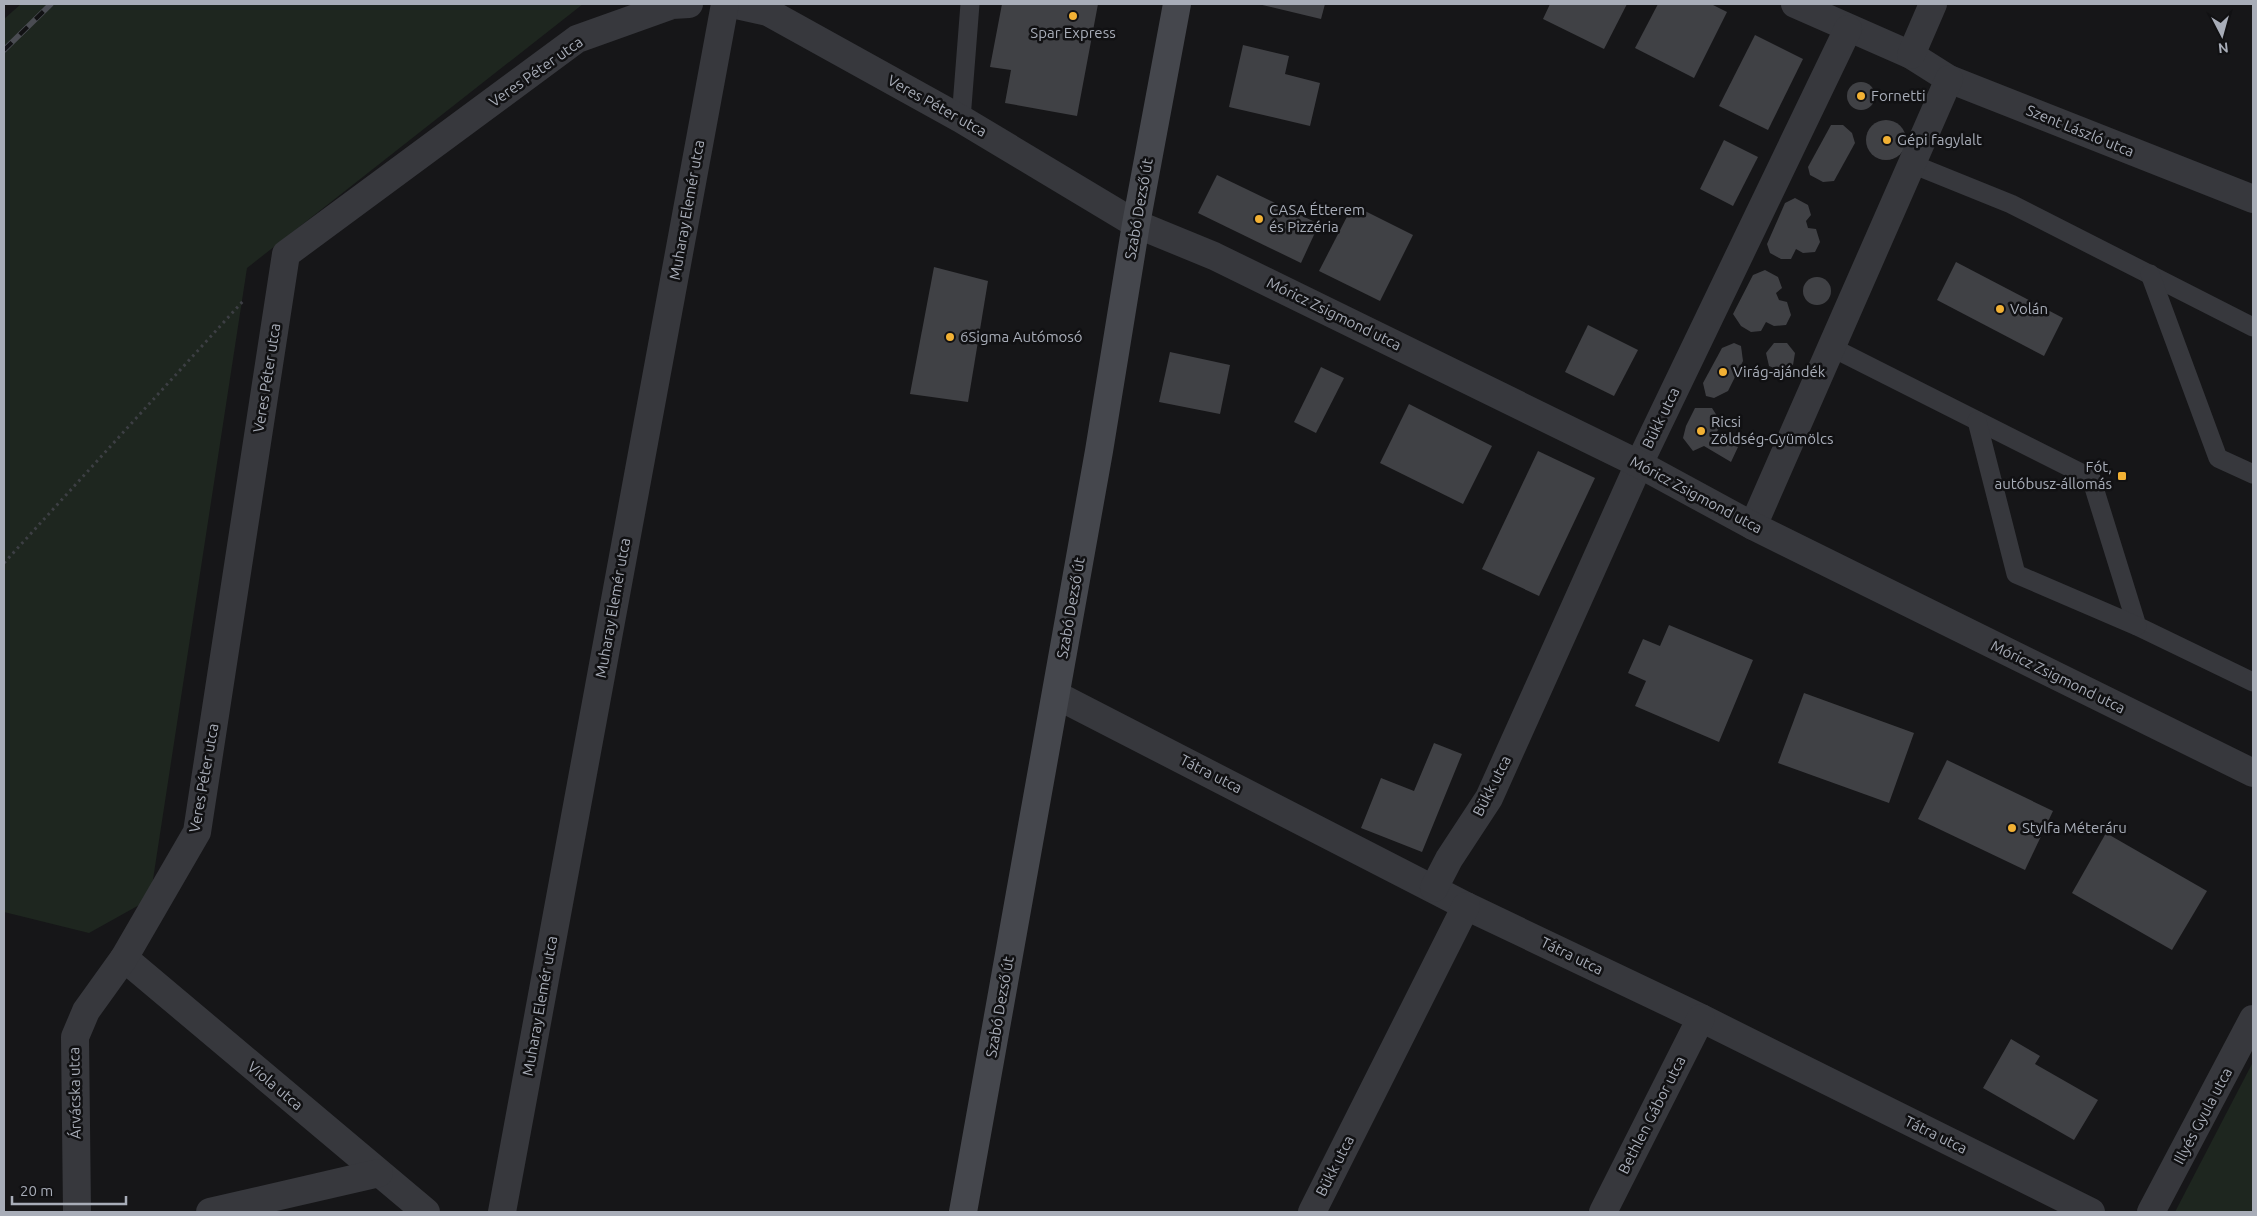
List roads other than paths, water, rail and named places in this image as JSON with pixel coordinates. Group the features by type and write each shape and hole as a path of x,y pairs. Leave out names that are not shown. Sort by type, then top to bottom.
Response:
{"main road":[{"name":"Szabó Dezső út","path":"963,1212 1056,695 1136,224 1177,4"}],"street":[{"name":"Veres Péter utca","path":"124,958 197,832 286,254 577,39 672,4 689,4"},
{"name":"Muharay Elemér utca","path":"502,1212 725,4"},
{"name":"Veres Péter utca","path":"732,4 768,12 961,119 1136,224"},
{"name":"Szent László utca","path":"1795,4 1848,29 1911,55 1949,79 2253,199"},
{"path":"1911,55 1933,4"},
{"name":"Bükk utca","path":"1434,888 1449,859 1489,798 1640,464 1848,29"},
{"path":"1753,526 1949,79"},
{"name":"Móricz Zsigmond utca","path":"1136,224 1214,256 1640,464 1753,526 2253,773"},
{"name":"Tátra utca","path":"1056,695 1466,906 1701,1018 2091,1212"},
{"name":"Bükk utca","path":"1312,1212 1466,906"},
{"name":"Viola utca","path":"124,958 426,1212"},
{"name":"Árvácska utca","path":"77,1212 75,1037 86,1011 124,958"},
{"name":"Bethlen Gábor utca","path":"1603,1212 1701,1018"},
{"name":"Illyés Gyula utca","path":"2151,1212 2253,1019"},
{"path":"210,1212 379,1173"}],"lane":[{"path":"961,119 970,4"},
{"path":"1912,164 2011,204 2253,327"},
{"path":"2150,274 2218,458 2253,474"},
{"path":"1831,347 2091,478 2137,626"},
{"path":"1977,421 2016,574 2137,626 2253,682"}],"railway":[{"path":"4,50 51,4"}],"place":[{"name":"Spar Express","path":"1073,16"},
{"name":"Fornetti","path":"1861,96"},
{"name":"Gépi fagylalt","path":"1887,140"},
{"name":"CASA Étterem és Pizzéria","path":"1259,219"},
{"name":"Volán","path":"2000,309"},
{"name":"6Sigma Autómosó","path":"950,337"},
{"name":"Virág-ajándék","path":"1723,372"},
{"name":"Ricsi Zöldség-Gyümölcs","path":"1701,431"},
{"name":"Fót, autóbusz-állomás","path":"2122,476"},
{"name":"Stylfa Méteráru","path":"2012,828"}]}
